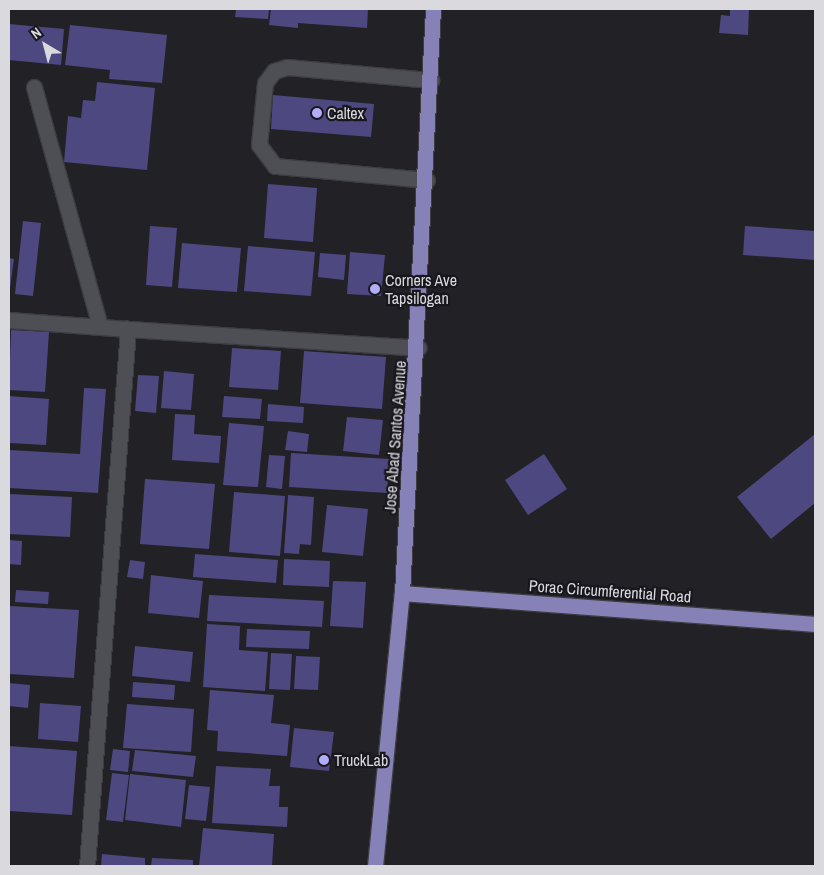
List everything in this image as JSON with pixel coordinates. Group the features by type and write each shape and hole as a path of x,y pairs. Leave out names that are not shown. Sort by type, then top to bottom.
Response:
{"main road":[{"name":"Jose Abad Santos Avenue","path":"375,866 402,593 418,348 433,9"},
{"name":"Porac Circumferential Road","path":"402,593 815,624"}],"street":[{"path":"426,180 275,166 259,145 265,83 274,71 287,66 431,80"},
{"path":"34,87 100,326"},
{"path":"9,320 418,348"},
{"path":"87,866 128,329"}],"building":[{"path":"236,9 269,9 268,19 235,17"},
{"path":"271,9 368,9 367,28 298,23 298,28 269,25"},
{"path":"730,9 749,9 748,35 719,33 721,15 730,16"},
{"path":"9,24 64,29 61,65 9,60"},
{"path":"70,25 167,35 162,83 109,79 110,70 65,65"},
{"path":"97,82 155,88 147,170 64,162 68,116 81,118 83,100 95,101"},
{"path":"273,95 374,104 371,137 271,129"},
{"path":"268,184 317,188 313,242 264,238"},
{"path":"23,221 41,223 33,296 15,294"},
{"path":"150,226 177,228 172,287 146,285"},
{"path":"745,226 815,231 815,260 743,255"},
{"path":"182,243 241,248 237,292 178,288"},
{"path":"248,246 315,252 311,296 244,291"},
{"path":"350,252 385,255 381,296 347,294"},
{"path":"320,253 346,255 344,280 318,277"},
{"path":"9,258 14,259 10,288 9,288"},
{"path":"11,330 49,332 45,392 9,390"},
{"path":"232,348 281,351 278,390 229,387"},
{"path":"304,351 386,357 382,409 300,403"},
{"path":"164,371 194,374 191,410 161,408"},
{"path":"138,375 159,376 156,413 135,411"},
{"path":"84,388 106,389 98,493 9,488 9,450 80,454"},
{"path":"9,396 49,399 46,445 9,443"},
{"path":"224,396 262,399 260,419 222,417"},
{"path":"268,404 304,407 303,423 267,421"},
{"path":"175,414 195,415 194,434 221,436 219,463 172,460"},
{"path":"347,417 383,420 379,455 343,451"},
{"path":"229,423 264,426 258,487 223,485"},
{"path":"288,431 309,434 307,452 285,450"},
{"path":"815,434 815,503 771,539 737,497"},
{"path":"291,453 389,459 387,493 289,487"},
{"path":"544,454 567,489 528,515 505,480"},
{"path":"269,455 285,456 282,489 266,487"},
{"path":"145,479 215,484 209,549 140,544"},
{"path":"234,492 285,496 280,556 229,552"},
{"path":"9,494 72,497 70,537 9,534"},
{"path":"288,495 314,497 311,545 300,544 299,554 284,553"},
{"path":"327,505 368,509 363,556 322,552"},
{"path":"9,540 22,541 21,565 9,564"},
{"path":"195,554 278,560 276,583 193,577"},
{"path":"284,559 330,561 329,587 283,585"},
{"path":"130,560 145,562 143,579 127,577"},
{"path":"151,575 203,581 199,618 148,613"},
{"path":"333,581 366,582 363,628 330,626"},
{"path":"16,590 49,592 48,604 15,602"},
{"path":"209,595 324,601 322,627 207,621"},
{"path":"9,606 79,610 74,678 9,674"},
{"path":"207,624 240,626 239,650 268,652 265,691 203,687"},
{"path":"247,629 310,631 309,649 246,647"},
{"path":"135,646 193,652 190,682 132,676"},
{"path":"271,653 292,654 290,690 269,689"},
{"path":"296,656 320,657 318,690 294,689"},
{"path":"133,682 175,685 174,700 132,697"},
{"path":"9,683 30,685 28,708 9,706"},
{"path":"210,690 274,695 271,723 290,725 287,756 217,751 218,731 207,730"},
{"path":"40,703 81,706 78,742 38,739"},
{"path":"127,704 194,709 191,752 123,748"},
{"path":"294,728 334,732 329,771 290,767"},
{"path":"9,746 77,751 72,815 9,811"},
{"path":"113,749 130,751 128,772 110,770"},
{"path":"135,750 196,756 193,777 132,771"},
{"path":"216,766 271,769 269,786 280,786 279,807 288,807 287,827 212,823"},
{"path":"112,773 129,775 123,822 106,820"},
{"path":"130,774 186,780 181,827 125,820"},
{"path":"189,785 210,787 206,821 185,819"},
{"path":"203,828 274,834 272,866 199,866"},
{"path":"102,854 145,858 145,866 101,866"},
{"path":"152,858 193,860 193,866 151,866"}],"place":[{"name":"Caltex","path":"317,113"},
{"name":"Corners Ave Tapsilogan","path":"375,289"},
{"name":"TruckLab","path":"324,760"}]}
